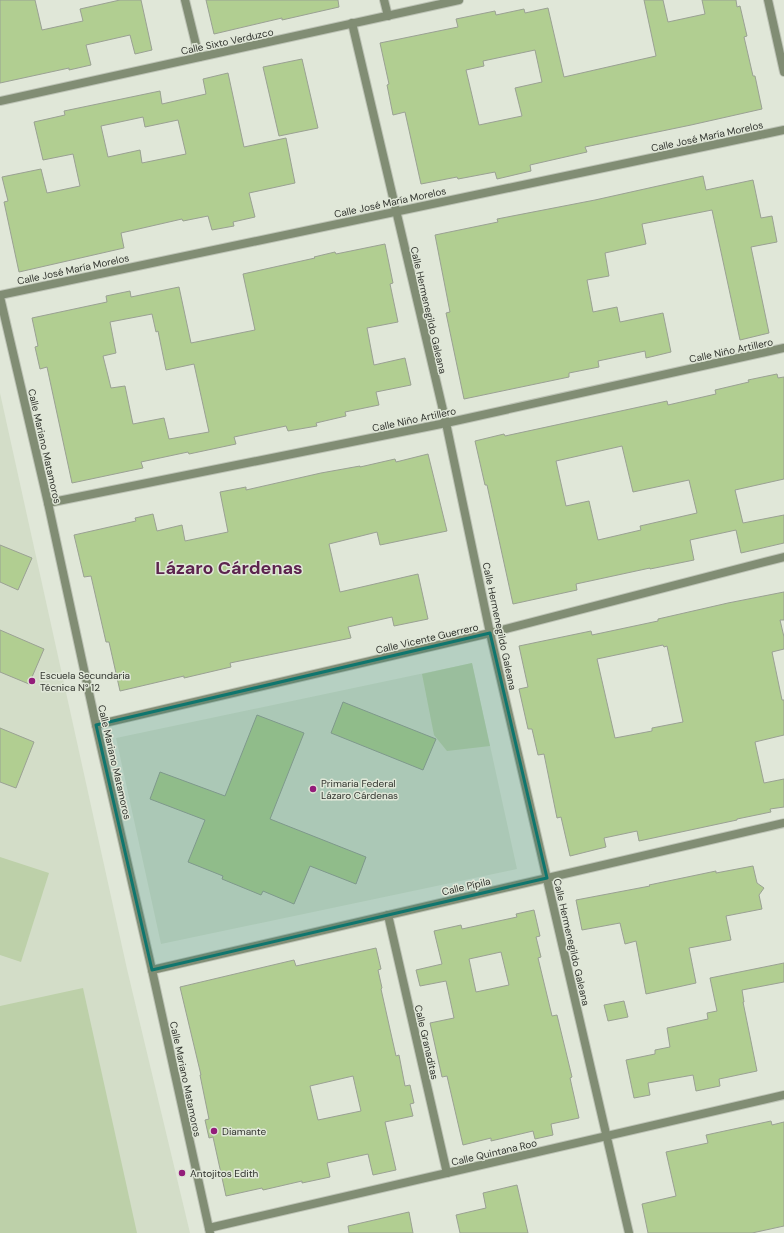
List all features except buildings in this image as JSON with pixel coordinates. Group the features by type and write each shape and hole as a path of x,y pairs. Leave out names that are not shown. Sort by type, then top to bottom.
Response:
{"street":[{"path":"185,0 199,57"},
{"path":"384,0 388,16"},
{"name":"Calle Sixto Verduzco","path":"0,100 459,0"},
{"path":"768,0 784,72"},
{"name":"Calle Hermenegildo Galeana","path":"352,23 446,423 490,633 629,1233"},
{"name":"Calle José María Morelos","path":"0,296 784,130"},
{"name":"Calle Mariano Matamoros","path":"0,296 48,503 209,1230"},
{"name":"Calle Niño Artillero","path":"48,503 446,423 784,348"},
{"name":"Calle Vicente Guerrero","path":"96,725 490,633 784,557"},
{"name":"Calle Pípila","path":"152,970 784,823"},
{"name":"Calle Granaditas","path":"388,915 447,1173"},
{"name":"Calle Quintana Roo","path":"209,1230 784,1095"}],"highlighted area":[{"path":"490,633 547,878 152,970 96,725"}],"shaded area":[{"name":"Escuela Secundaria Técnica N° 12","path":"0,393 127,969 190,1233 0,1233"},
{"name":"Primaria Federal Lázaro Cárdenas","path":"472,663 517,869 161,944 116,738"}],"green space":[{"path":"472,663 490,746 447,751 434,735 422,674"},
{"path":"0,857 49,873 21,962 0,955"},
{"path":"83,988 137,1233 0,1233 0,1006"}],"place":[{"name":"Escuela Secundaria Técnica N° 12","path":"32,681"},
{"name":"Primaria Federal Lázaro Cárdenas","path":"313,789"},
{"name":"Diamante","path":"214,1131"},
{"name":"Antojitos Edith","path":"182,1173"}],"district":[{"name":"Lázaro Cárdenas","path":"229,568"}]}
